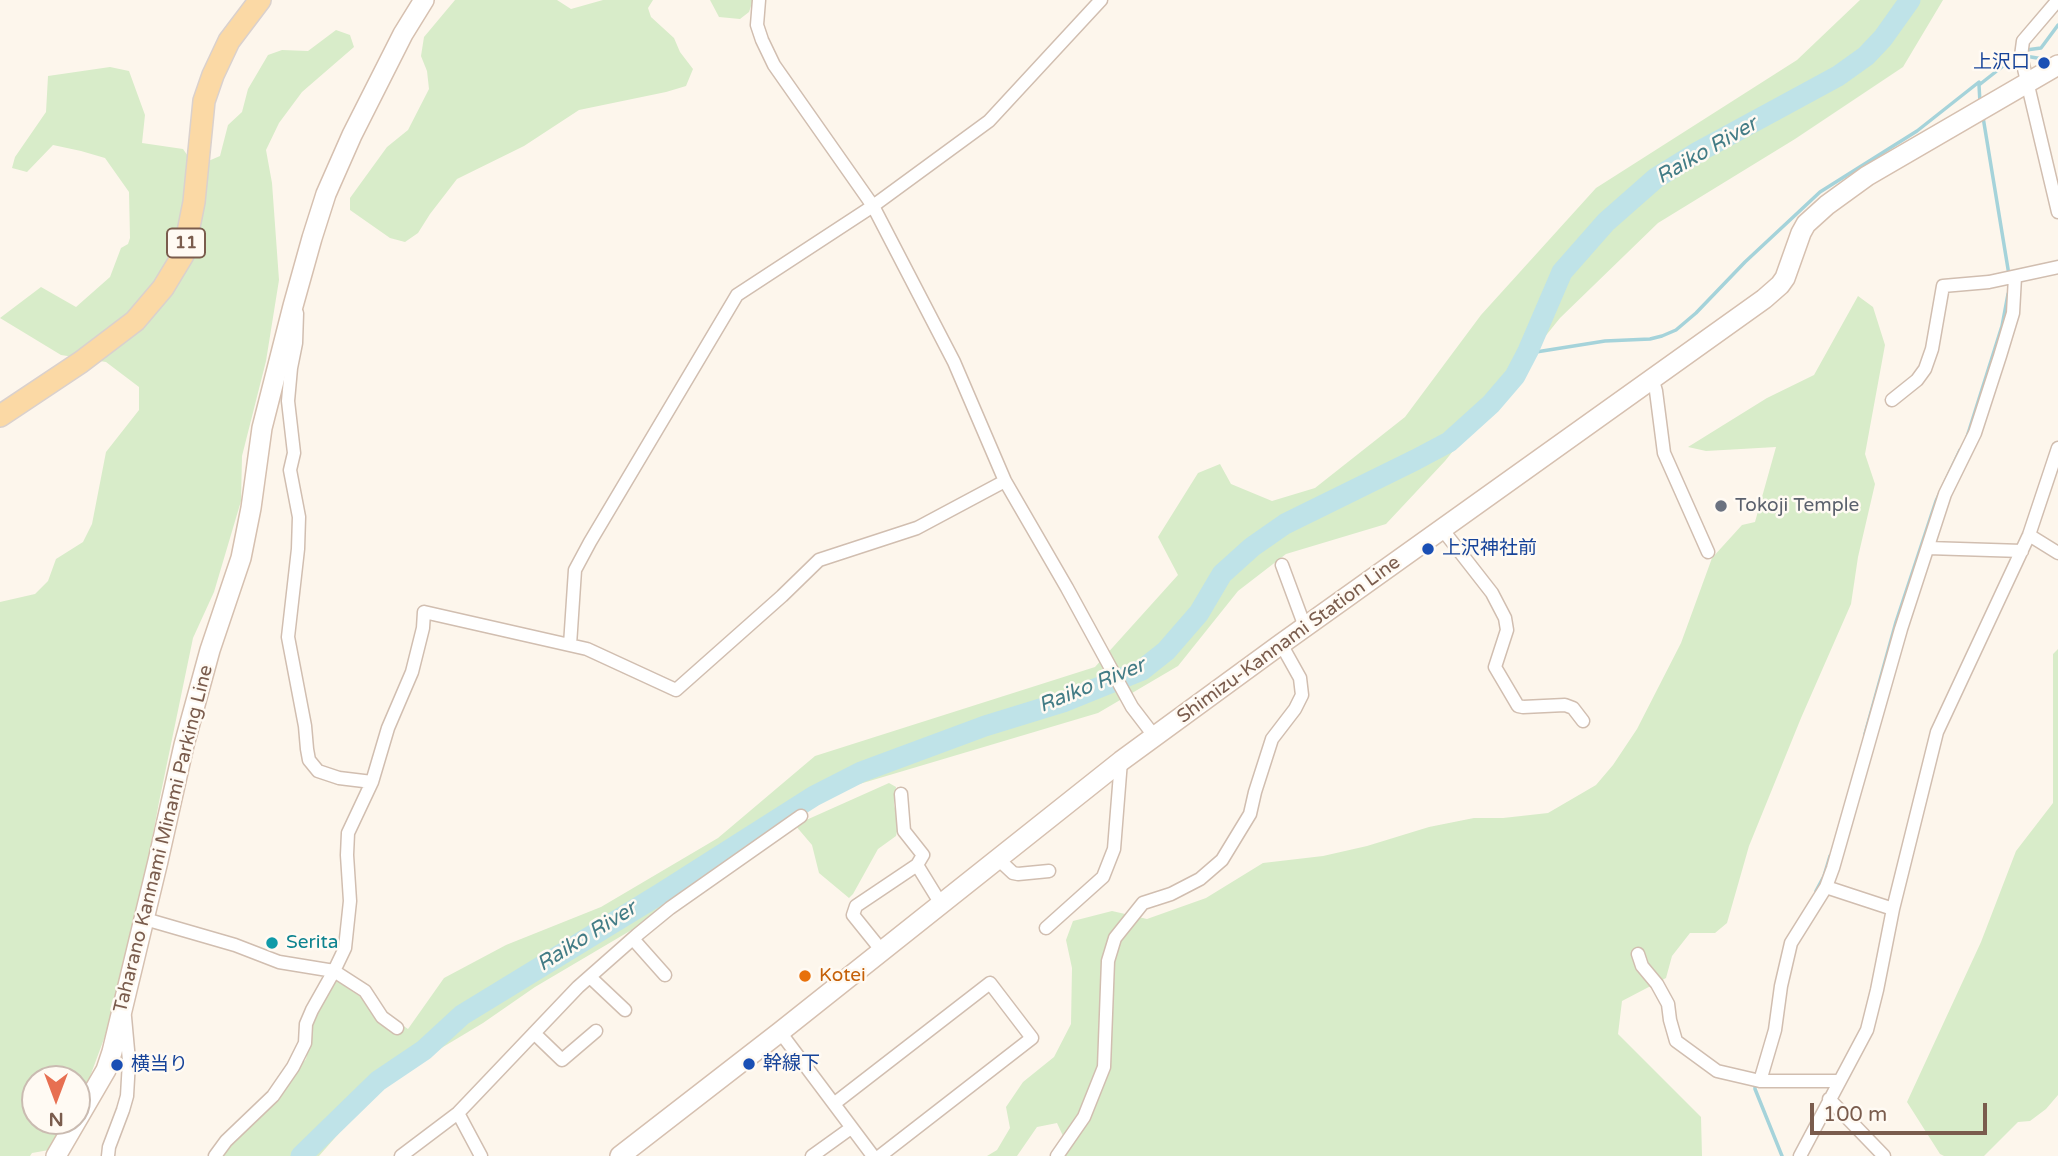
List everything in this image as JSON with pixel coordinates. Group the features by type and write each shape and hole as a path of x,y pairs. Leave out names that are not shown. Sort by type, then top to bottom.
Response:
{"main road":[{"name":"11","path":"0,415 81,362 135,321 163,288 183,255 194,202 204,101 229,41 260,0"},
{"name":"Taharano Kannami Minami Parking Line","path":"56,1156 106,1070 124,1006 184,745 210,650 241,558 262,428 312,238 331,182 352,135 403,34 424,0"},
{"name":"Shimizu-Kannami Station Line","path":"620,1156 1121,761 1764,299 1785,278 1806,223 1827,205 1867,176 2058,65"}],"street":[{"path":"759,0 757,25 774,65 873,206 954,362 1005,481 1132,707 1155,737"},
{"path":"570,645 575,570 737,295 873,206 989,121 1101,0"},
{"path":"2058,0 2023,41 2021,56 2058,212"},
{"path":"1892,400 1917,380 1925,369 1932,349 1943,286 1989,282 2058,267"},
{"path":"1760,1081 1774,1030 1791,943 1826,887 1833,868 1901,629 1945,494 1975,433 2000,356 2013,313 2015,277"},
{"path":"293,306 298,315 288,401 294,453 290,470 299,517 288,637 310,760 318,771 339,778 372,782"},
{"path":"1652,378 1664,453 1708,552"},
{"path":"1800,1156 1867,1030 1893,909 1937,732 2022,551 2058,448"},
{"path":"215,1156 226,1140 273,1096 293,1067 305,1043 306,1024 312,1010 345,948 350,901 348,833 372,782 388,728 412,672 423,628 424,612 587,649 676,690 819,560 917,528 1005,481"},
{"path":"1442,529 1492,593 1505,618 1507,630 1495,667 1518,706 1565,705 1573,708 1583,721"},
{"path":"2029,534 2058,553"},
{"path":"1928,548 2022,551"},
{"path":"1282,565 1305,627"},
{"path":"1057,1156 1084,1117 1104,1067 1108,961 1115,938 1143,902 1171,894 1200,879 1222,860 1250,814 1272,739 1295,709 1301,695 1300,677 1281,644"},
{"path":"1046,928 1103,877 1114,849 1121,761"},
{"path":"882,951 853,915 856,906 917,865 923,855 904,831 901,794"},
{"path":"401,1156 458,1113 590,977 633,939 670,908 801,816"},
{"path":"998,859 1013,873 1049,871"},
{"path":"917,865 941,904"},
{"path":"1826,887 1893,909"},
{"path":"145,919 235,945 279,962 334,971 365,991 382,1017 397,1028"},
{"path":"633,939 665,975"},
{"path":"1638,954 1642,966 1657,984 1668,1004 1676,1041 1717,1071 1760,1081 1839,1081"},
{"path":"590,977 625,1010"},
{"path":"835,1103 990,983 1032,1038 880,1156"},
{"path":"108,1156 127,1096 129,1061 124,1006"},
{"path":"534,1033 562,1060 596,1031"},
{"path":"780,1032 873,1156"},
{"path":"1829,1099 1884,1156"},
{"path":"458,1113 481,1156"},
{"path":"812,1156 851,1128"}],"green space":[{"path":"455,0 557,0 571,9 603,0 653,0 648,8 651,17 674,38 680,52 693,69 686,86 579,110 524,146 457,179 418,233 405,242 390,238 350,210 350,198 387,147 408,130 429,89 427,71 421,56 424,37"},
{"path":"710,0 753,0 749,12 740,19 719,17"},
{"path":"1860,0 1943,0 1903,67 1795,139 1658,223 1560,318 1445,461 1386,524 1286,554 1238,591 1178,666 1098,713 836,791 758,841 679,902 535,987 483,1023 383,1083 319,1156 220,1156 306,1059 313,1024 334,979 408,1029 444,978 506,945 601,907 718,838 815,756 1095,667 1178,575 1158,537 1198,473 1220,464 1231,484 1272,501 1315,488 1405,417 1481,315 1596,188 1797,60"},
{"path":"336,30 350,35 354,47 302,92 279,123 266,150 272,183 279,280 266,361 242,456 241,501 214,592 193,638 134,938 91,1074 91,1065 21,1065 21,1135 59,1135 49,1150 32,1153 30,1156 0,1156 0,602 35,594 48,581 56,559 83,542 92,524 106,452 139,410 139,387 106,362 61,355 0,318 41,287 76,307 110,277 121,248 128,244 130,238 129,192 105,158 53,145 27,172 12,168 15,157 46,112 48,76 110,67 129,71 145,115 142,143 183,149 190,159 206,162 220,156 228,125 242,112 248,89 268,55 282,50 308,51"},
{"path":"1858,296 1873,307 1885,345 1865,454 1875,484 1858,557 1851,604 1749,846 1727,923 1715,933 1690,933 1672,956 1666,978 1622,1001 1618,1034 1701,1117 1702,1156 1061,1156 1063,1136 1057,1123 1037,1127 1017,1156 987,1156 997,1150 1010,1128 1006,1107 1023,1082 1054,1057 1071,1024 1072,968 1066,940 1073,921 1112,911 1147,919 1206,898 1263,863 1323,856 1429,827 1474,818 1548,813 1596,785 1637,729 1681,643 1712,558 1742,525 1755,522 1776,447 1706,451 1688,447 1767,398 1814,375"},
{"path":"2058,649 2058,1095 2030,1121 2018,1122 1984,1156 1944,1156 1940,1154 1907,1102 1981,942 2016,851 2053,803 2053,654"},
{"path":"889,783 896,787 894,805 899,823 896,836 878,849 849,898 819,873 812,845 795,825"}],"waterway":[{"name":"Raiko River","path":"301,1156 378,1081 424,1050 462,1015 814,796 861,772 985,726 1063,702 1142,670 1166,651 1199,613 1222,574 1252,547 1285,524 1449,442 1491,404 1515,376 1562,272 1606,222 1656,178 1698,152 1838,76 1866,56 1883,38 1910,0"},
{"path":"2026,50 2041,48 2058,25"},
{"path":"2025,56 2052,59"},
{"path":"1980,103 1979,85 2012,59 2018,58"},
{"path":"1528,351 1605,341 1650,339 1676,330 1820,192 1917,131 1979,82"},
{"path":"1983,117 2009,275"},
{"path":"1967,437 2002,326 2008,294"},
{"path":"1865,734 1896,622 1936,501 1960,450"},
{"path":"1816,891 1830,856"},
{"path":"1755,1083 1782,1156"}],"place":[{"name":"上沢口","path":"2044,63"},
{"name":"Tokoji Temple","path":"1721,506"},
{"name":"上沢神社前","path":"1428,549"},
{"name":"Serita","path":"272,943"},
{"name":"Kotei","path":"805,976"},
{"name":"幹線下","path":"749,1064"},
{"name":"横当り","path":"117,1065"}]}
